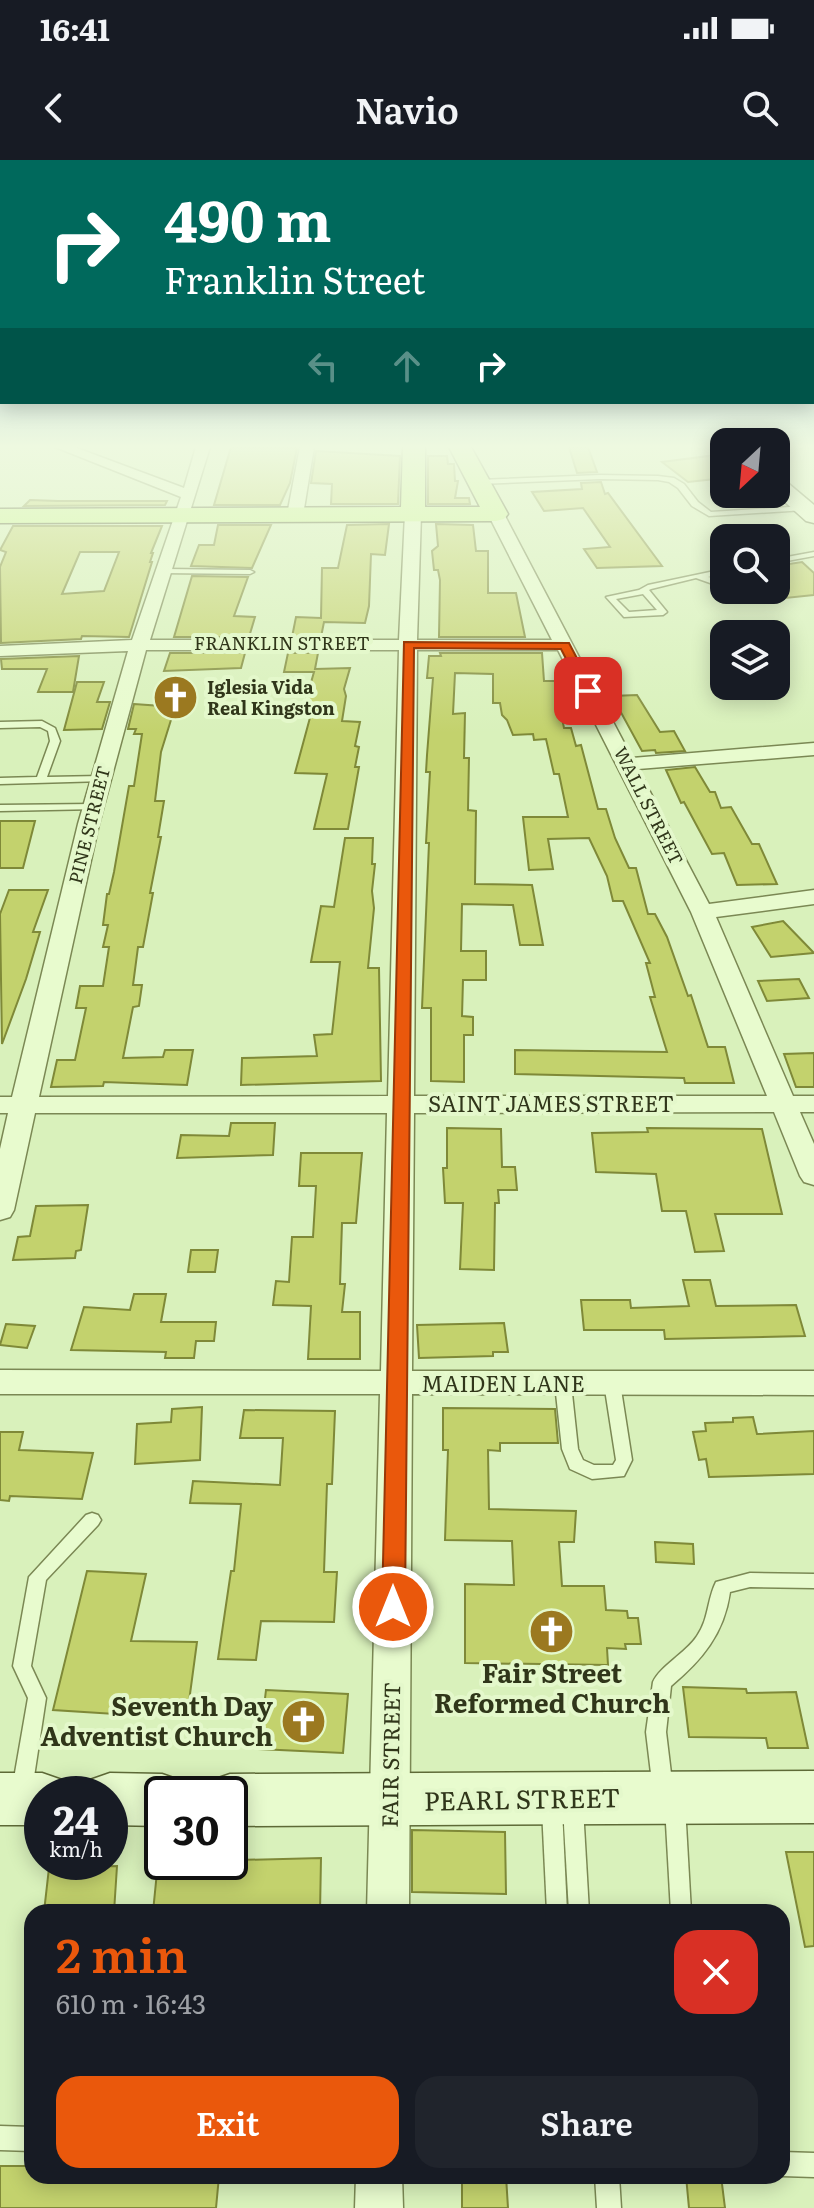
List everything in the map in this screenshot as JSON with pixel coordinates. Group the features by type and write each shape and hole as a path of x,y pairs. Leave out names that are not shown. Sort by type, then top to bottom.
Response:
{"main road":[{"name":"PEARL STREET","path":"248,1800 814,1797"}],"street":[{"name":"PINE STREET","path":"0,1210 12,1104 101,779 140,645 174,543"},
{"name":"FAIR STREET","path":"388,1904 412,543"},
{"name":"WALL STREET","path":"511,543 702,912 814,1176"},
{"name":"FRANKLIN STREET","path":"0,651 140,645 565,645"},
{"path":"626,764 814,749"},
{"path":"702,912 814,897"},
{"name":"SAINT JAMES STREET","path":"12,1104 814,1104"},
{"name":"MAIDEN LANE","path":"0,1382 814,1383"},
{"path":"379,2184 379,2208"}],"lane":[{"path":"790,558 814,554"},
{"path":"165,571 250,572"},
{"path":"644,590 663,612 627,615 610,597 642,592 644,590 710,573"},
{"path":"700,575 701,580 710,581"},
{"path":"0,725 42,724 52,730 55,741 41,781"},
{"path":"0,781 101,779"},
{"path":"0,808 94,807"},
{"path":"563,1384 570,1449 576,1464 592,1472 618,1471 624,1460 612,1383"},
{"path":"21,1799 37,1698 22,1666 38,1577 92,1520"},
{"path":"680,1904 669,1798 656,1732 662,1682 701,1650 719,1616 722,1587 750,1580 814,1581"},
{"path":"557,1904 562,1799"},
{"path":"562,1799 578,1904"},
{"path":"0,2138 24,2139"},
{"path":"790,2164 814,2165"},
{"path":"608,2184 609,2208"}],"building":[{"path":"4,543 155,543 129,637 82,636 81,639 1,643 0,567 6,552 0,550","holes":["80,552 119,552 104,591 62,594"]},
{"path":"263,543 252,568 191,566 199,545"},
{"path":"343,543 387,543 385,555 371,554 369,606 365,623 324,622 321,637 292,637 296,617 321,618 322,568 338,568"},
{"path":"438,543 475,543 476,551 488,551 488,593 516,593 525,637 439,637 440,580 438,570 434,570 432,551"},
{"path":"607,543 645,543 662,566 597,568 584,549 610,547"},
{"path":"802,562 814,573 814,595 790,598 790,564"},
{"path":"192,576 248,577 234,616 255,617 249,637 174,637"},
{"path":"170,653 245,653 241,668 164,671"},
{"path":"288,653 318,653 315,669 350,668 344,689 346,696 342,721 360,722 355,746 359,747 355,767 359,767 348,829 314,829 327,774 295,773 311,714 302,714 314,672 284,672"},
{"path":"440,653 542,653 544,681 556,681 558,713 561,713 564,728 571,728 576,746 581,745 598,809 606,809 629,868 636,868 648,914 655,914 667,937 708,1047 725,1047 734,1083 685,1083 684,1078 515,1074 515,1050 667,1052 650,997 655,997 646,963 650,963 623,901 613,901 607,876 589,838 548,839 553,869 529,870 523,817 568,817 559,774 554,774 546,739 534,740 533,734 513,735 502,715 500,703 493,703 493,674 455,673 453,714 465,713 464,758 469,758 468,810 476,811 475,884 532,885 543,945 520,945 513,905 462,904 461,951 486,951 486,980 463,980 462,1016 473,1017 473,1035 464,1035 464,1082 431,1081 431,1008 422,1008 429,843 426,843 430,772 426,772 433,678 427,678 429,656 441,656"},
{"path":"79,656 73,692 38,692 47,669 2,669 1,659"},
{"path":"77,682 104,682 97,702 110,702 102,729 64,730"},
{"path":"637,695 660,732 674,731 685,751 642,751 612,696"},
{"path":"134,704 175,707 161,752 155,801 164,801 158,837 161,837 150,893 153,893 143,947 138,947 133,985 142,985 139,1006 133,1007 123,1058 163,1057 165,1050 193,1050 187,1085 104,1082 103,1086 51,1087 57,1060 75,1060 86,1008 76,1008 80,986 103,986 109,947 103,947 108,925 103,925 107,894 114,872 129,786 134,786 142,734 134,734 136,729 128,729"},
{"path":"695,767 710,792 715,792 721,808 731,807 752,844 759,844 777,884 737,885 724,853 712,854 684,802 681,803 666,770"},
{"path":"0,821 35,821 23,868 0,868"},
{"path":"345,838 373,838 374,908 368,968 379,968 381,1081 241,1085 242,1058 317,1056 314,1035 332,1034 340,962 311,962 321,906 334,907"},
{"path":"9,890 48,890 33,932 40,932 26,979 2,1044 0,914"},
{"path":"783,921 814,953 771,957 752,927"},
{"path":"799,979 809,998 767,1001 758,981"},
{"path":"814,1053 814,1087 796,1087 784,1054"},
{"path":"231,1123 275,1123 273,1155 177,1158 181,1135 229,1136"},
{"path":"447,1128 501,1129 502,1167 515,1167 517,1190 498,1190 499,1203 495,1203 494,1270 460,1269 463,1203 445,1203 443,1168 447,1168"},
{"path":"647,1128 762,1129 782,1214 715,1214 724,1251 695,1252 686,1211 662,1211 656,1174 596,1172 592,1133 648,1132"},
{"path":"301,1153 362,1153 356,1223 342,1223 340,1284 345,1284 342,1312 360,1312 360,1359 308,1359 311,1306 273,1305 276,1281 289,1282 292,1237 313,1237 316,1186 299,1186"},
{"path":"88,1205 81,1250 76,1251 75,1258 13,1260 18,1237 30,1236 36,1206"},
{"path":"191,1250 218,1250 215,1272 188,1272"},
{"path":"683,1280 710,1280 716,1306 796,1305 805,1336 665,1339 664,1330 584,1330 581,1300 630,1300 631,1308 689,1306"},
{"path":"134,1294 166,1294 161,1322 216,1322 214,1341 196,1341 194,1358 165,1358 166,1352 71,1350 84,1307 130,1310"},
{"path":"504,1323 508,1352 493,1352 493,1356 419,1358 417,1325"},
{"path":"6,1324 35,1326 27,1348 0,1345"},
{"path":"202,1407 200,1460 135,1464 137,1424 171,1422 172,1409"},
{"path":"443,1408 555,1409 558,1443 500,1443 500,1451 488,1450 489,1509 576,1511 574,1542 559,1542 562,1586 604,1586 606,1610 627,1611 628,1618 638,1618 641,1644 625,1644 626,1649 607,1648 608,1665 465,1663 465,1584 514,1585 512,1541 445,1540 448,1450 443,1450"},
{"path":"244,1410 335,1411 332,1484 327,1484 324,1572 337,1572 334,1622 261,1621 256,1660 218,1659 231,1571 234,1571 241,1504 190,1503 193,1481 280,1485 283,1438 240,1438"},
{"path":"753,1417 757,1434 814,1431 814,1474 709,1477 706,1459 699,1460 693,1432 706,1431 705,1423 733,1422 733,1418"},
{"path":"0,1432 23,1432 19,1450 93,1453 82,1499 10,1496 9,1501 0,1500"},
{"path":"655,1542 693,1544 694,1564 656,1562"},
{"path":"87,1571 146,1574 131,1641 197,1642 188,1709 117,1707 115,1714 53,1710"},
{"path":"683,1687 746,1689 747,1693 796,1692 808,1748 768,1748 766,1738 689,1737"},
{"name":"Seventh Day Adventist Church","path":"266,1690 348,1694 343,1753 259,1749"},
{"path":"412,1830 505,1832 506,1894 412,1892"},
{"path":"786,1852 814,1852 814,1946 805,1947"},
{"path":"321,1858 320,1904 154,1904 156,1880 248,1880 248,1860"},
{"path":"48,1880 116,1880 115,1904 45,1904"},
{"path":"0,2166 24,2166 24,2184 218,2184 216,2208 0,2208"},
{"path":"462,2184 506,2184 508,2208 462,2208"},
{"path":"687,2184 722,2184 725,2208 689,2208"}],"place":[{"name":"Iglesia Vida Real Kingston","path":"176,698"},
{"name":"Fair Street Reformed Church","path":"552,1631"},
{"name":"Seventh Day Adventist Church","path":"304,1722"}],"route":[{"path":"393,1607 408,644 565,645 588,691"}]}
